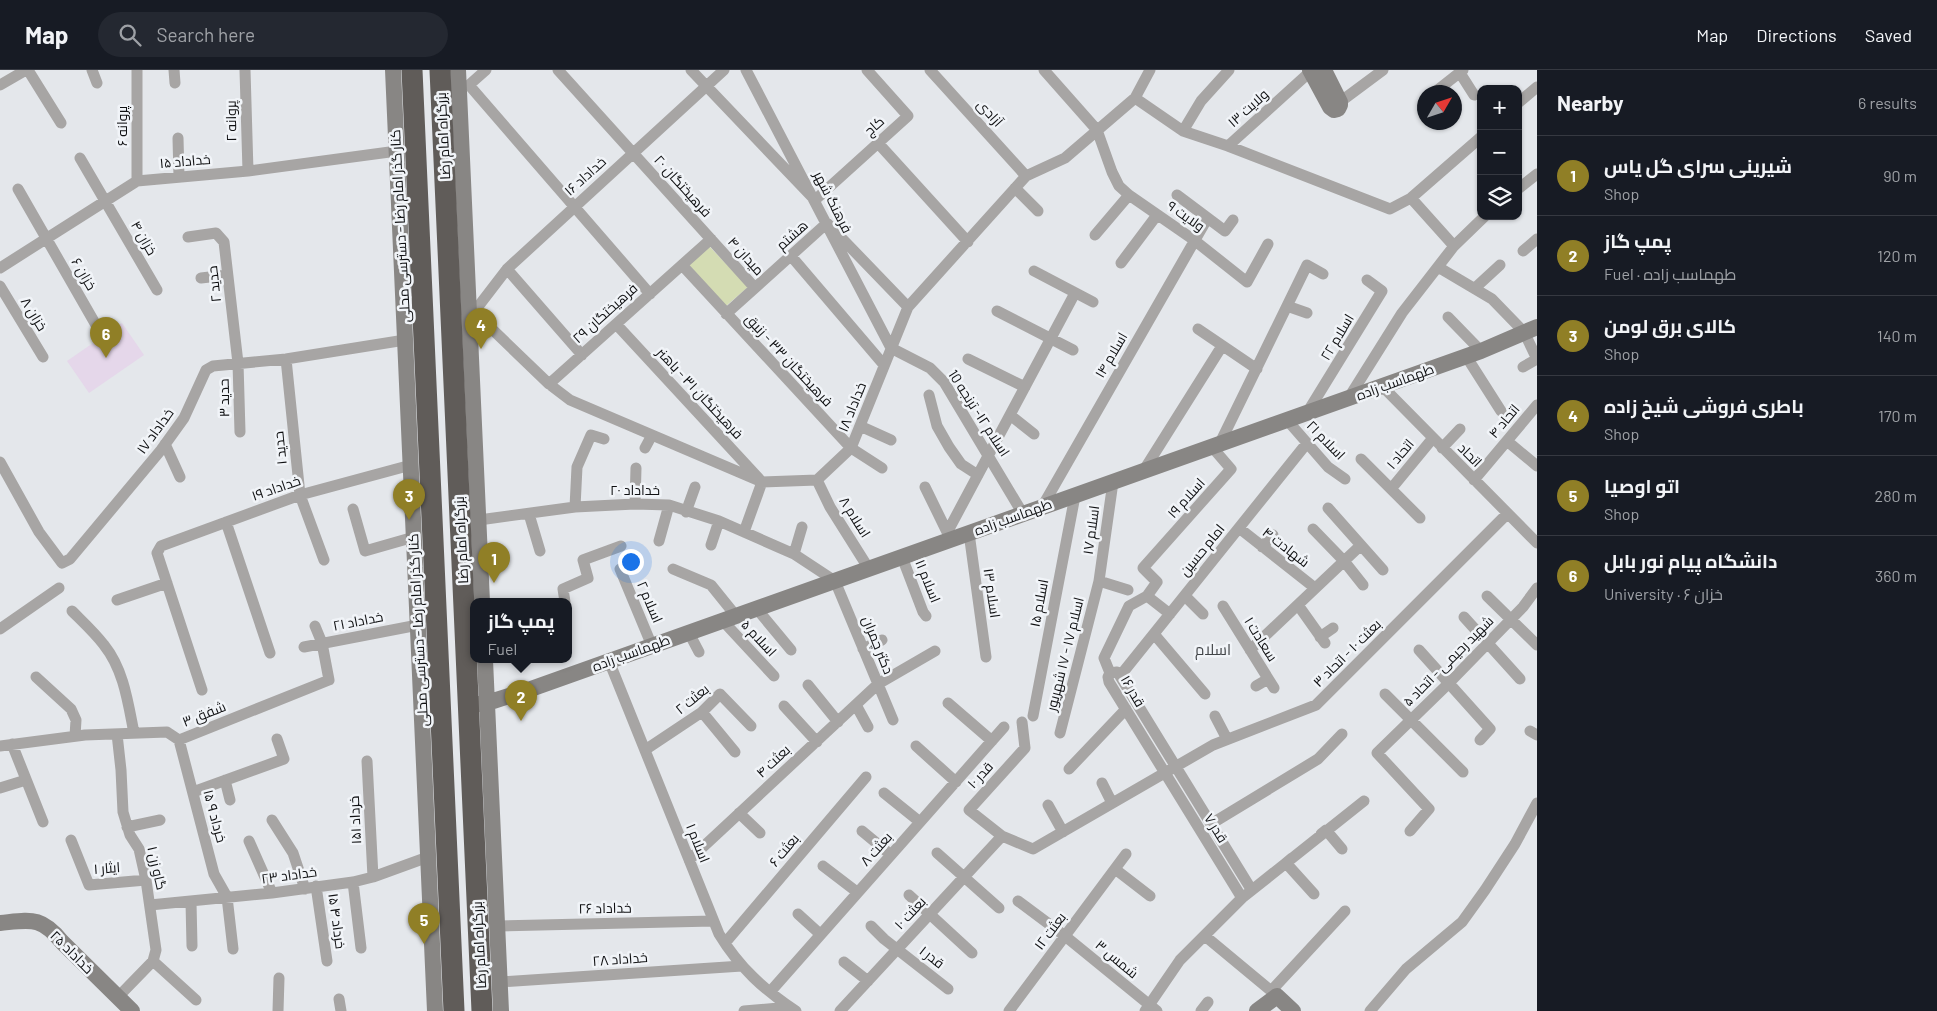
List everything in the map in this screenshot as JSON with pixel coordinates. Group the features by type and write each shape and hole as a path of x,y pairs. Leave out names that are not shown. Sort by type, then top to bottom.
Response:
{"highway":[{"name":"بزرگراه امام رضا","path":"412,70 422,290 417,384 454,1011"},
{"name":"بزرگراه امام رضا","path":"440,70 460,509 470,617"},
{"name":"بزرگراه امام رضا","path":"474,663 478,704 474,846 482,1011"}],"main road":[{"name":"کنار گذر امام رضا - دسترسی محلی","path":"394,70 405,340 417,384 411,465 435,1011"},
{"path":"458,70 471,309 482,598"},
{"path":"1315,70 1335,104"},
{"path":"401,234 422,290"},
{"name":"طهماسب زاده","path":"478,704 609,661 757,609 902,557 949,535 968,533 1075,496 1474,354 1531,330"},
{"path":"460,509 476,461"},
{"path":"485,663 478,704 496,894 501,1011"},
{"path":"474,846 496,894"},
{"path":"433,956 449,903"},
{"name":"خداداد ۲۵","path":"0,923 34,920 52,930 132,1011"},
{"path":"1258,1011 1274,994 1293,1011"}],"street":[{"path":"0,85 27,70 62,123"},
{"path":"92,70 97,84"},
{"name":"پروانه ۶","path":"137,70 137,181"},
{"path":"174,70 175,83"},
{"name":"پروانه ۲","path":"245,70 248,171"},
{"path":"486,70 469,85 650,294"},
{"path":"691,70 815,200"},
{"name":"خداداد ۱۶","path":"471,309 507,269 724,70"},
{"name":"فرهنگ شهر","path":"746,70 891,348"},
{"name":"کاج","path":"815,200 908,116 867,70"},
{"name":"آزادی","path":"930,70 1026,176"},
{"path":"1044,70 1097,130"},
{"name":"خداداد ۱۸","path":"817,480 851,448 908,307 1026,176 1065,158 1135,98 1150,70"},
{"path":"1183,131 1201,101 1229,70"},
{"name":"ولایت ۱۳","path":"1228,146 1315,70"},
{"path":"1335,104 1383,70"},
{"name":"فرهیختگان ۲۰","path":"561,71 710,239"},
{"path":"1444,85 1461,71 1474,96"},
{"path":"1522,100 1537,87"},
{"path":"1135,98 1183,131 1228,146 1390,209 1412,198 1477,141"},
{"name":"ولایت ۹","path":"1097,130 1114,178 1119,186 1194,240 1247,282 1268,244"},
{"path":"178,138 179,177"},
{"path":"878,143 968,242"},
{"name":"خداداد ۱۵","path":"0,268 137,181 248,171 397,151"},
{"name":"خزان ۴","path":"80,158 157,290"},
{"path":"1522,187 1535,181"},
{"path":"1015,188 1038,211"},
{"name":"خزان ۶","path":"18,189 96,325"},
{"path":"1095,235 1129,195"},
{"path":"1178,195 1225,231 1232,220"},
{"path":"1412,198 1454,246"},
{"path":"1121,263 1157,215"},
{"name":"اسلام ۱۴","path":"1042,507 1207,219"},
{"path":"1348,398 1402,313 1454,246 1481,220"},
{"path":"827,223 908,307"},
{"name":"هشتم","path":"755,288 827,223"},
{"name":"حدید ۲","path":"188,237 216,233 224,242 238,363"},
{"name":"میدان ۴","path":"682,265 710,239 755,288 726,314"},
{"path":"1523,251 1537,239"},
{"path":"791,256 884,365"},
{"path":"682,265 726,314"},
{"name":"فرهیختگان ۲۹","path":"549,384 682,265"},
{"path":"1216,445 1257,369 1308,265 1323,274"},
{"path":"1475,288 1500,265"},
{"path":"1438,267 1492,299 1531,330 1537,359 1523,366"},
{"path":"507,269 582,355"},
{"path":"1034,271 1093,302"},
{"path":"201,278 228,275"},
{"name":"اسلام ۲۲","path":"1307,413 1382,291 1368,280"},
{"name":"خزان ۸","path":"0,286 43,357"},
{"path":"949,535 978,475 1075,293"},
{"path":"1288,306 1308,313"},
{"path":"471,309 549,384 570,400 762,482 817,480"},
{"path":"996,311 1073,350"},
{"name":"فرهیختگان ۳۳ - زنبق","path":"726,314 851,448 882,468"},
{"path":"1448,317 1474,354 1501,412"},
{"name":"فرهیختگان ۳۱ - باهنر","path":"616,324 762,482"},
{"path":"1198,329 1257,369"},
{"name":"خداداد ۱۷","path":"0,462 40,532 62,563 70,559 166,444 184,418 206,370 213,366 286,359 405,340"},
{"path":"1143,471 1147,468 1222,346"},
{"name":"اسلام ۱۲- ترنجه 10","path":"891,348 930,368 944,382 1023,514"},
{"name":"حدید ۱","path":"286,359 300,495 324,560"},
{"path":"968,359 1025,387"},
{"name":"حدید ۳","path":"238,363 240,432"},
{"name":"اتحاد","path":"1382,386 1537,543"},
{"path":"929,395 937,426 949,447 960,464 978,475"},
{"name":"اتحاد ۴","path":"1474,480 1537,405"},
{"path":"1010,415 1034,434"},
{"name":"اسلام ۲۱","path":"1287,420 1328,467 1345,479"},
{"path":"860,426 892,440"},
{"path":"1442,448 1460,429"},
{"path":"575,507 577,467 591,435 604,439"},
{"path":"645,448 652,435"},
{"name":"اتحاد ۱","path":"1391,489 1433,438"},
{"path":"1507,441 1537,466"},
{"name":"امام حسین","path":"1115,674 1154,634 1307,443"},
{"path":"166,444 180,477"},
{"name":"اسلام ۱۹","path":"1148,596 1157,582 1143,568 1231,469 1216,445"},
{"path":"1361,459 1420,518"},
{"name":"خداداد ۱۹","path":"167,584 157,553 161,546 300,495 411,465"},
{"path":"635,504 636,468"},
{"name":"اسلام ۸","path":"817,480 830,507 869,569"},
{"path":"744,532 762,482"},
{"name":"اسلام ۱۷","path":"1099,581 1113,482"},
{"path":"686,512 695,487"},
{"path":"925,487 949,535"},
{"name":"اسلام ۱۵","path":"1028,719 1075,496"},
{"name":"خداداد ۲۰","path":"479,520 575,507 635,504 669,506 719,521 794,554 835,581"},
{"path":"660,542 669,506"},
{"path":"1328,508 1383,570"},
{"path":"353,509 365,551 414,537"},
{"path":"529,514 540,551"},
{"name":"بعثت ۱۰ - اتحاد ۳","path":"1002,836 1033,849 1213,745 1316,705 1507,514"},
{"path":"711,545 719,521"},
{"path":"226,522 270,653"},
{"path":"794,554 802,527"},
{"name":"شهادت ۴","path":"1239,528 1315,588"},
{"path":"1313,529 1344,561 1363,585"},
{"name":"اسلام ۱۳","path":"968,533 986,656"},
{"path":"1262,547 1273,536"},
{"path":"1250,650 1360,545"},
{"path":"565,598 563,589 588,578 583,560 621,546"},
{"name":"اسلام ۱۱","path":"902,557 926,616"},
{"name":"اسلام ۲","path":"620,569 652,646"},
{"name":"اسلام ۵","path":"673,569 710,585 730,618 774,676"},
{"name":"دکتر چمران","path":"835,581 893,720"},
{"path":"1099,581 1128,590"},
{"name":"اسلام ۱۷ - ۱۷ شهریور","path":"1060,733 1099,581"},
{"path":"117,600 167,584 202,690"},
{"path":"0,629 59,588"},
{"name":"شهید رحیمی - اتحاد ۵","path":"1410,831 1429,809 1377,753 1523,607 1537,588"},
{"path":"1115,674 1104,658 1129,606 1148,596 1170,614"},
{"path":"1185,596 1203,614"},
{"path":"1487,596 1537,644"},
{"path":"1298,605 1323,640 1333,628"},
{"name":"سعادت ۱","path":"1223,606 1271,684 1256,686"},
{"path":"757,609 791,650"},
{"path":"72,611 104,645 116,663 124,687 134,733"},
{"path":"1464,617 1520,679"},
{"name":"خداداد ۲۱","path":"304,647 418,625"},
{"name":"شفق ۳","path":"6,745 75,736 167,732 179,740 329,680 322,643 315,626"},
{"path":"689,633 699,652"},
{"path":"1154,634 1205,694"},
{"path":"863,649 882,640"},
{"path":"1419,650 1490,729 1480,740"},
{"name":"بعثت ۴","path":"689,860 878,684 936,651"},
{"name":"اسلام ۱","path":"609,661 713,921 725,943 742,966 770,992 793,1009"},
{"name":"قدر ۱۶","path":"1165,773 1109,682 1108,677 1115,674 1176,767"},
{"path":"36,677 72,709 76,720 75,736"},
{"path":"808,685 838,722"},
{"name":"بعثت ۲","path":"645,750 702,712 720,694 751,726"},
{"path":"1385,694 1463,772"},
{"path":"948,703 992,741"},
{"path":"856,705 868,727"},
{"path":"784,706 817,742"},
{"path":"1070,769 1126,709"},
{"path":"702,712 735,752"},
{"path":"1215,716 1227,739"},
{"name":"قدر ۱۰","path":"1002,836 969,810 1024,748 1028,719"},
{"name":"بعثت ۸","path":"770,992 1004,727"},
{"name":"گاو زن ۱","path":"116,734 121,770 123,812 130,835 139,850 146,880 156,950 153,961"},
{"path":"1212,824 1318,759 1342,734"},
{"path":"193,792 284,759 277,739"},
{"name":"۱۵ خرداد ۹","path":"179,740 214,874 227,897"},
{"path":"6,745 26,780 43,822"},
{"path":"916,746 956,782"},
{"name":"۱۵خرداد ۱","path":"367,762 373,877"},
{"name":"قدر ۷","path":"1176,767 1251,889"},
{"name":"قدر ۷","path":"1165,773 1242,898"},
{"name":"بعثت ۶","path":"725,943 866,777"},
{"path":"0,788 26,780"},
{"path":"224,780 230,800"},
{"path":"1102,783 1112,803"},
{"path":"884,793 920,822"},
{"path":"1150,1009 1180,960 1251,889 1364,801"},
{"path":"1048,805 1063,832"},
{"path":"1370,1011 1406,969 1462,922 1515,844 1536,806"},
{"path":"739,813 760,833"},
{"path":"128,827 160,820"},
{"name":"۱۵ خرداد ۴","path":"272,820 293,853 311,887 327,960"},
{"path":"1326,830 1342,849"},
{"path":"1314,894 1286,863 1326,830"},
{"path":"862,831 891,855"},
{"name":"بعثت ۱۰","path":"840,1011 1002,836"},
{"name":"ایثار ۱","path":"71,840 89,885 146,880"},
{"path":"249,841 272,893"},
{"path":"937,853 999,908"},
{"name":"بعثت ۱۲","path":"1011,1010 1126,854"},
{"name":"خداداد ۲۳","path":"150,905 272,893 354,882 428,857"},
{"path":"823,866 857,892"},
{"path":"1115,869 1150,896"},
{"path":"354,882 361,948"},
{"path":"909,895 972,952"},
{"path":"227,897 232,949"},
{"path":"191,902 192,946"},
{"name":"شمس ۳","path":"1018,902 1065,936 1150,1009"},
{"path":"1205,936 1274,994 1345,911"},
{"path":"798,914 820,934"},
{"name":"خداداد ۲۶","path":"497,926 713,921"},
{"name":"قدر ۱","path":"871,926 948,989"},
{"path":"118,997 153,961 196,1000"},
{"path":"844,962 868,981"},
{"name":"خداداد ۲۸","path":"500,982 742,966"},
{"path":"278,1011 279,978"},
{"path":"339,999 341,1011"},
{"path":"744,1011 793,1009"}],"shaded area":[{"path":"122,323 144,355 89,393 67,361"}],"green space":[{"path":"709,246 748,287 726,306 689,265"}],"place":[{"name":"باطری فروشی شیخ زاده","path":"481,349"},
{"name":"دانشگاه پیام نور بابل","path":"106,358"},
{"name":"کالای برق لومن","path":"409,520"},
{"name":"شیرینی سرای گل یاس","path":"494,583"},
{"name":"پمپ گاز","path":"521,721"},
{"name":"اتو اوصیا","path":"424,944"}],"district":[{"name":"اسلام","path":"1213,650"}]}
